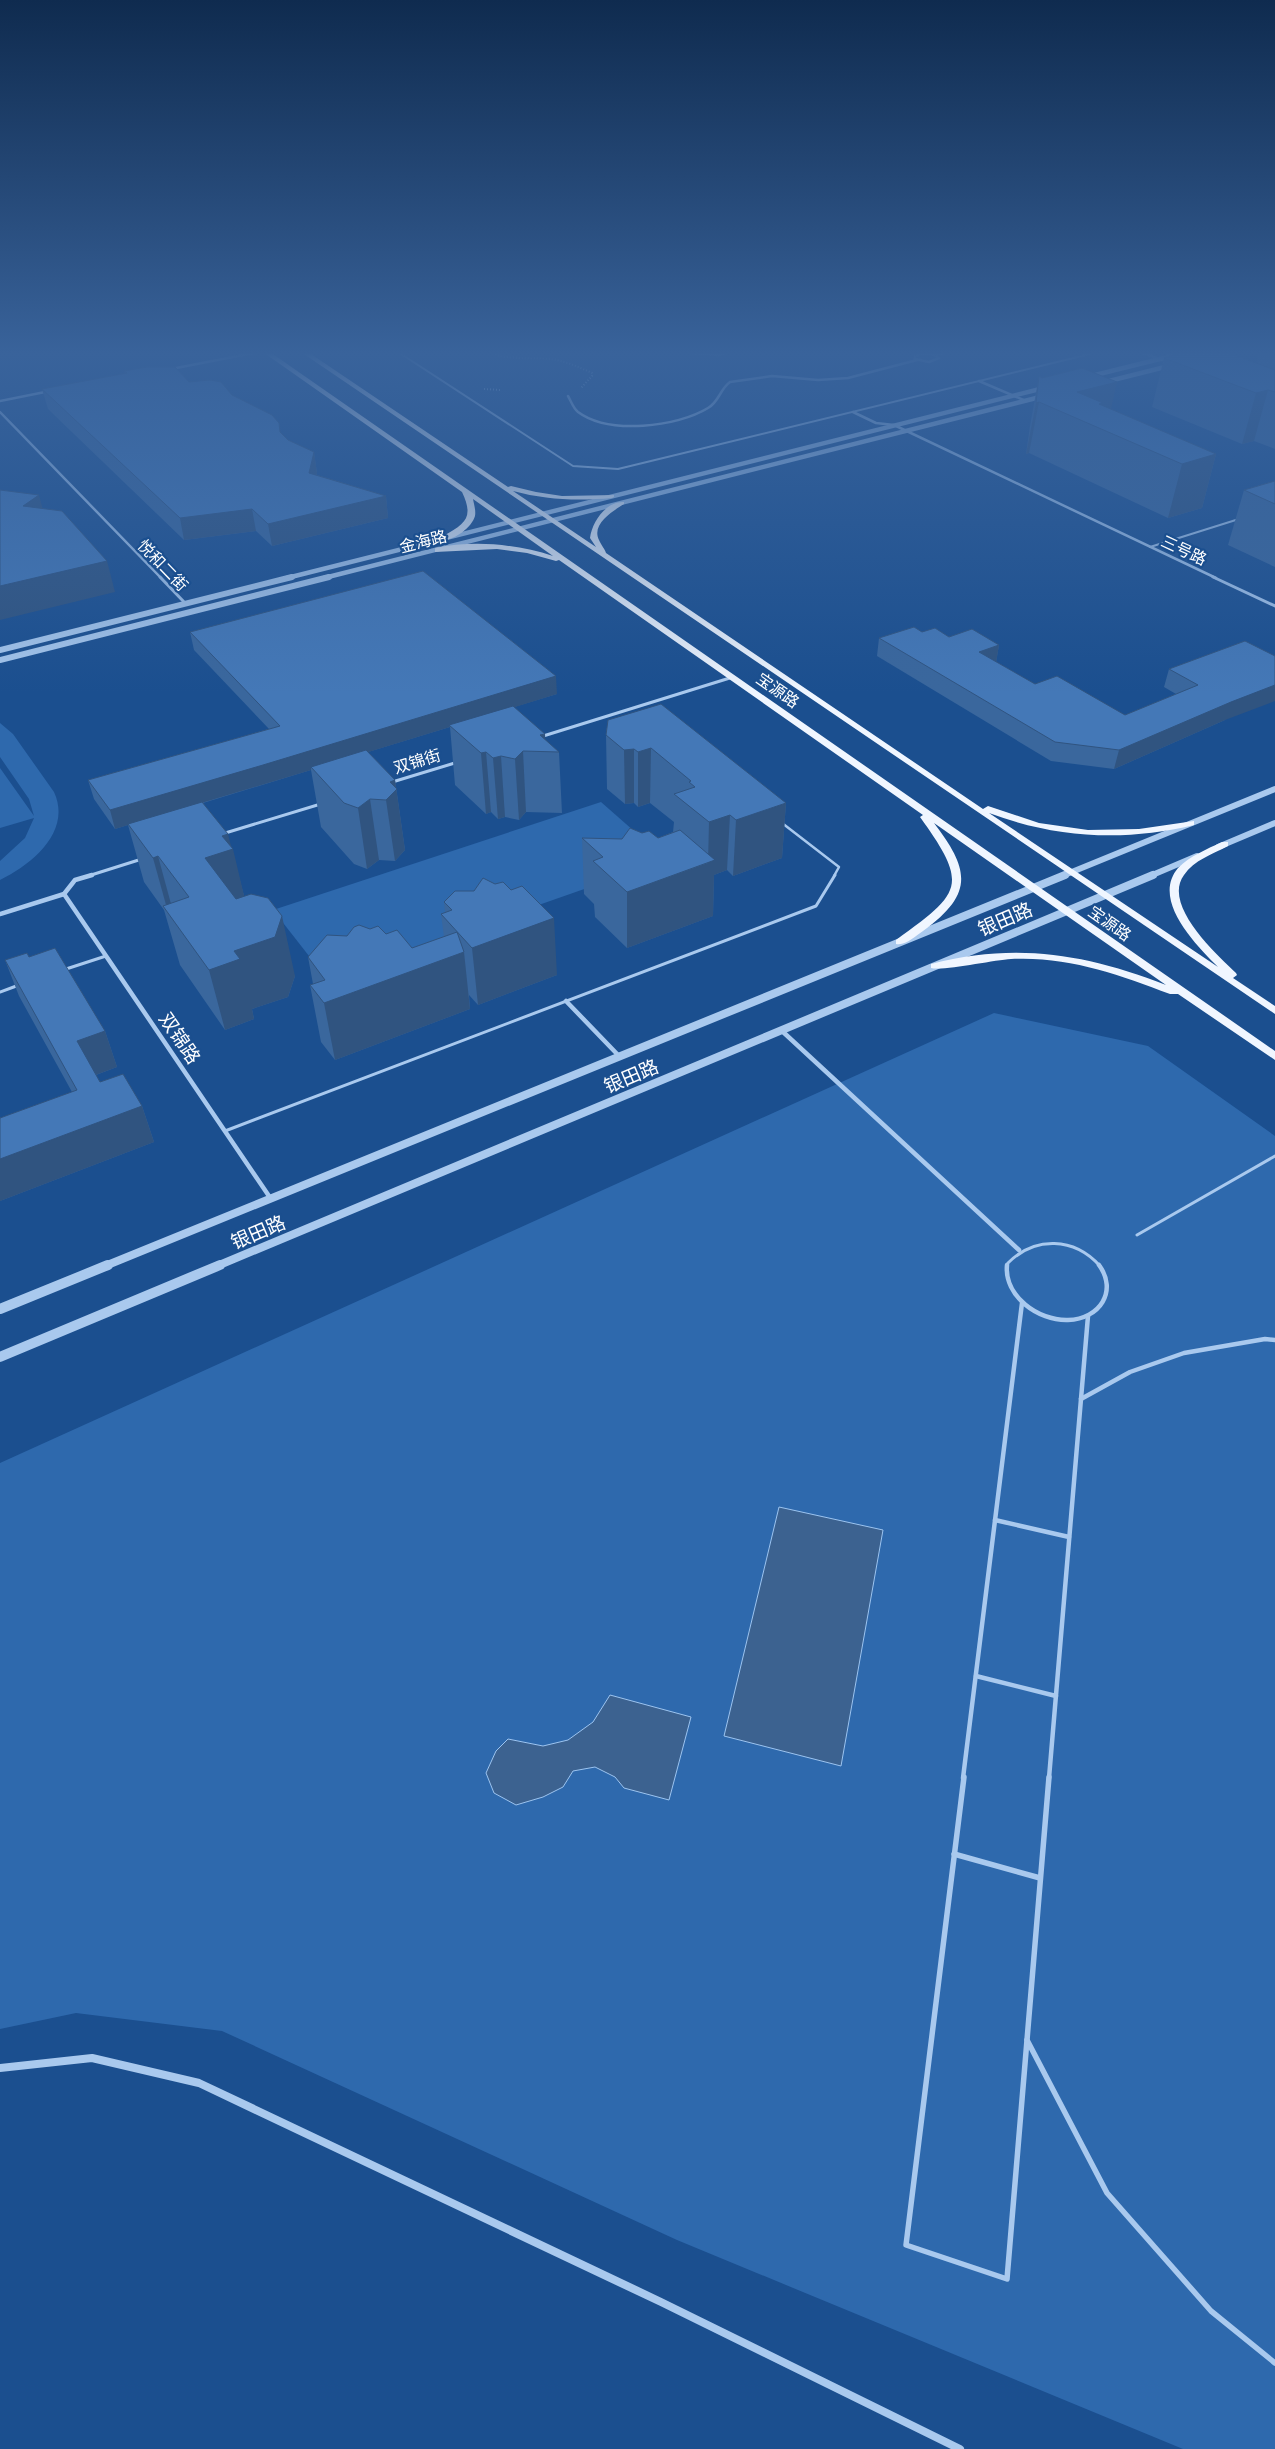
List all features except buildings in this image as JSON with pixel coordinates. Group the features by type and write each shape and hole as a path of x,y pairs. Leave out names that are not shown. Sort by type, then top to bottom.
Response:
{"main road":[{"name":"宝源路","path":"428,464 1275,1056"},
{"name":"宝源路","path":"470,464 1275,1011"},
{"path":"487,476 508,487 547,497 582,499 612,496"},
{"path":"446,538 463,528 472,515 472,502 464,489"},
{"path":"608,558 597,545 595,531 601,516 622,503"},
{"path":"438,550 461,546 503,547 536,553 570,564"},
{"path":"960,797 1010,818 1043,827 1074,832 1129,834 1159,831 1191,823"},
{"path":"900,942 950,903 956,887 956,868 952,854 916,805"},
{"path":"1225,844 1191,862 1177,877 1172,894 1178,910 1190,929 1229,972 1264,1004"},
{"path":"935,966 1004,957 1057,957 1118,970 1195,1000"}],"street":[{"name":"悦和二街","path":"51,464 185,603"},
{"name":"金海路","path":"0,650 738,464"},
{"name":"金海路","path":"0,660 775,464"},
{"name":"三号路","path":"977,464 1275,606"},
{"path":"539,737 733,677"},
{"name":"双锦街","path":"387,784 463,760"},
{"name":"银田路","path":"0,1309 1275,789"},
{"path":"217,836 330,801"},
{"name":"银田路","path":"0,1357 1275,823"},
{"path":"0,914 64,894 75,880 150,856"},
{"name":"双锦路","path":"64,894 271,1198"},
{"path":"566,1001 618,1056"},
{"path":"782,1031 1019,1250"},
{"path":"0,2068 92,2058 199,2083 661,2302 960,2449"}],"lane":[{"path":"569,464 618,469 637,464"},
{"path":"1150,547 1239,519"},
{"path":"634,708 640,713"},
{"path":"225,1131 816,906 839,867 778,820"},
{"path":"62,971 106,956"},
{"path":"0,992 26,982"},
{"path":"1137,1235 1275,1156"},
{"path":"1047,1242 1078,1250 1093,1258 1104,1270 1109,1284 1108,1297 1100,1308 1088,1316 1071,1319 1053,1318 1035,1312 1022,1303 1012,1292 1006,1280 1006,1269 1010,1258 1019,1250 1032,1244 1047,1242"},
{"path":"1022,1303 906,2245 1007,2279 1088,1316"},
{"path":"1081,1399 1130,1372 1184,1353 1265,1339 1275,1340"},
{"path":"995,1520 1069,1537"},
{"path":"976,1676 1056,1696"},
{"path":"954,1854 1040,1878"},
{"path":"1027,2040 1107,2193 1211,2311 1275,2363"}],"shaded area":[{"path":"0,723 13,734 54,792 58,806 58,820 54,833 46,845 25,865 0,880 0,861 25,838 34,818 0,828 0,768 34,816 29,799 0,757"},
{"path":"601,802 667,860 327,979 273,910"},
{"path":"994,1013 1148,1046 1275,1136 1275,2449 1183,2449 677,2240 222,2031 76,2013 0,2029 0,1463"},
{"path":"779,1507 883,1530 841,1766 724,1736"},
{"path":"610,1695 691,1717 669,1800 624,1788 615,1777 595,1767 573,1771 563,1787 543,1797 516,1805 494,1793 486,1773 496,1751 508,1739 543,1746 568,1740 593,1722"}]}
